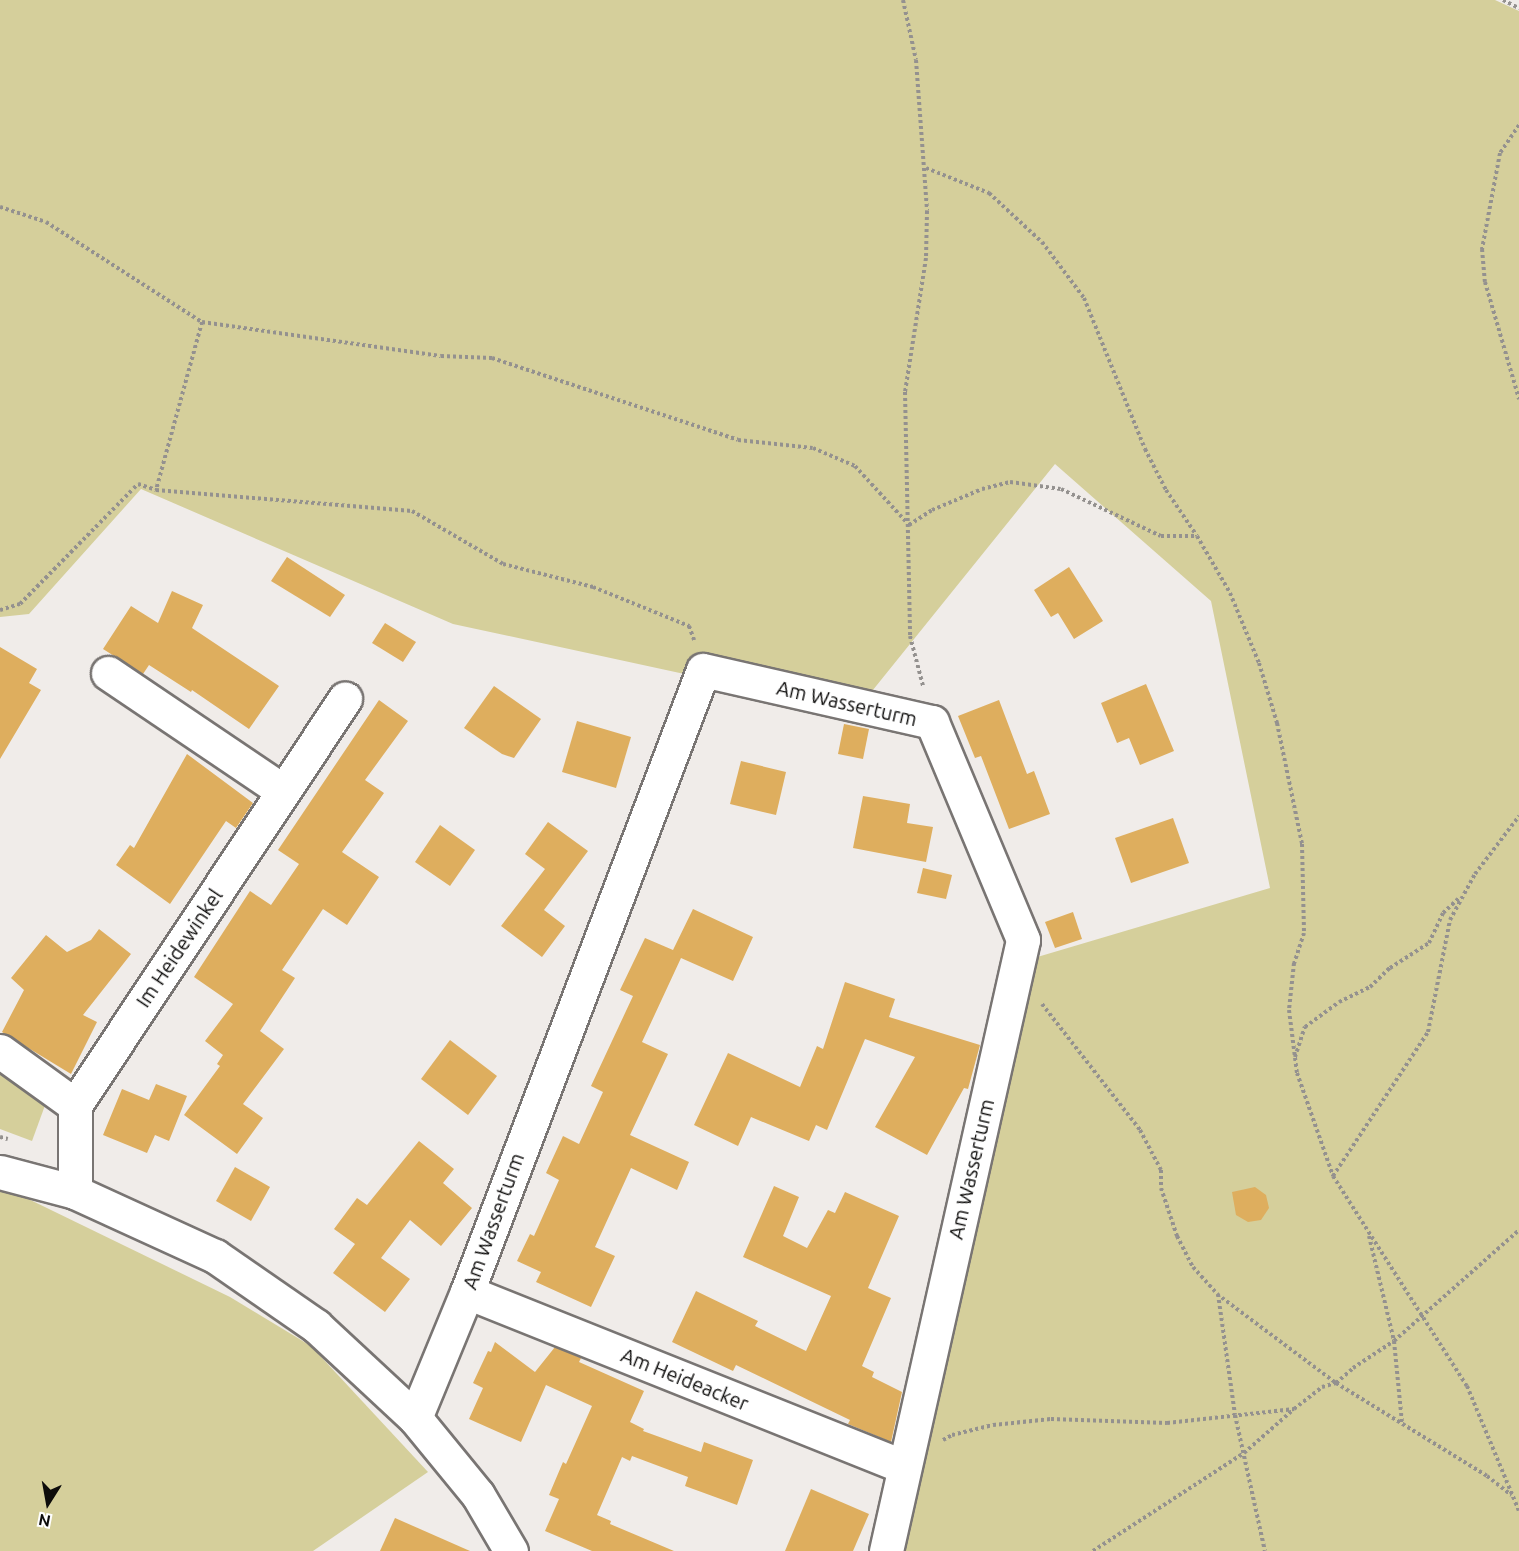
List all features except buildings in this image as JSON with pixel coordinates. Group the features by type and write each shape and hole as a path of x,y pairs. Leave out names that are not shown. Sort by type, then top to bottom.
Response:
{"street":[{"name":"Am Wasserturm","path":"415,1418 467,1292 703,670 932,722 1023,940 886,1551"},
{"path":"108,673 283,791"},
{"name":"Im Heidewinkel","path":"75,1105 345,698"},
{"path":"0,1051 75,1105 75,1192"},
{"path":"0,1172 75,1192 215,1256 316,1326 415,1418 478,1495 511,1551"},
{"name":"Am Heideacker","path":"467,1292 904,1467"}],"path":[{"path":"903,0 916,60 926,168 926,258 905,392 910,636 932,722"},
{"path":"1503,0 1519,8"},
{"path":"1519,125 1500,153 1482,249 1485,282 1519,399"},
{"path":"926,168 989,194 1042,242 1084,298 1144,449 1166,490 1197,536 1230,593 1259,663 1277,723 1302,844 1304,933 1294,963 1289,1010 1297,1073 1333,1176 1467,1386 1519,1511"},
{"path":"0,207 46,222 202,322 441,356 492,358 738,440 813,448 855,466 909,525"},
{"path":"156,490 202,322"},
{"path":"909,525 932,510 982,489 1010,482 1061,489 1161,536 1197,536"},
{"path":"0,610 20,604 138,484 156,490 412,512 503,564 593,587 689,626 703,670"},
{"path":"1333,1176 1428,1032 1450,920 1463,894 1519,816"},
{"path":"1295,1058 1305,1027 1339,1002 1370,987 1390,968 1429,943 1443,913 1463,894"},
{"path":"1013,982 1040,1001 1140,1130 1161,1170 1161,1188 1177,1236 1193,1267 1217,1294 1336,1383 1487,1476 1513,1497"},
{"path":"1093,1551 1244,1453 1322,1387 1336,1383 1353,1368 1394,1341 1519,1230"},
{"path":"1368,1232 1394,1341 1402,1424"},
{"path":"1217,1294 1235,1415 1265,1551"},
{"path":"904,1467 952,1435 993,1425 1051,1419 1167,1423 1294,1409"}],"shaded area":[{"path":"0,0 1495,0 1519,11 1519,1551 894,1551 1034,958 1270,888 1211,601 1055,464 856,711 453,624 141,489 29,614 0,617"},
{"path":"0,1059 51,1089 32,1141 0,1129"},
{"path":"0,1189 14,1192 230,1297 311,1346 428,1472 313,1551 0,1551"}]}
